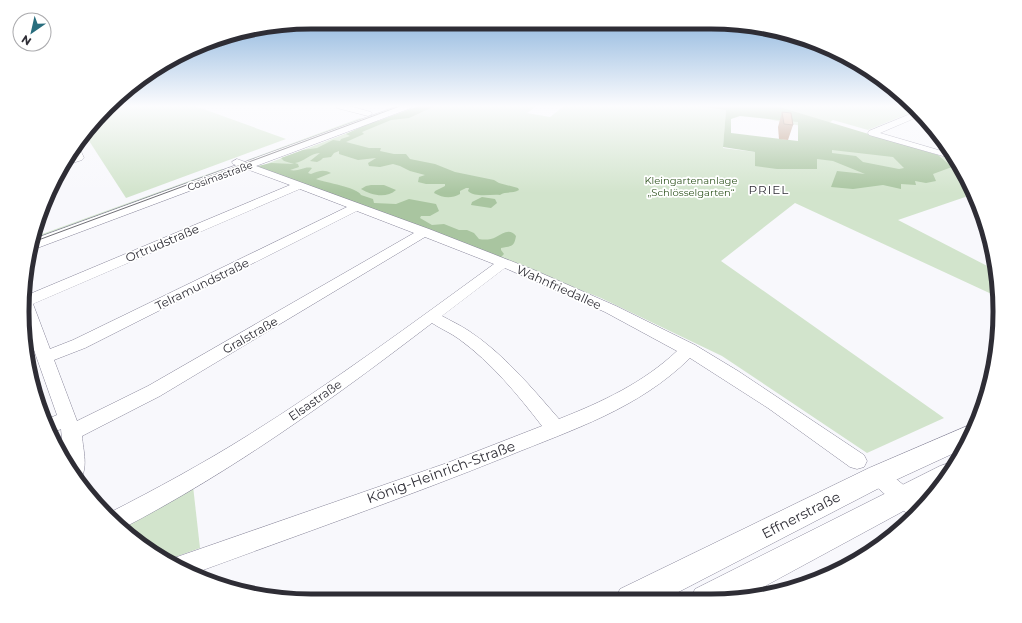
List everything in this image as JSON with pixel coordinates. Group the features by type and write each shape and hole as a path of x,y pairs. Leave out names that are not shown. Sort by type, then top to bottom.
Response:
{"main road":[{"name":"Cosimastraße","path":"38,243 321,135"},
{"name":"Cosimastraße","path":"40,233 243,164"},
{"name":"Effnerstraße","path":"642,594 867,468 964,437"},
{"path":"720,593 911,504 931,489"}],"street":[{"path":"879,135 945,155"},
{"name":"Wahnfriedallee","path":"243,164 425,232 554,284 610,309 688,349 794,414 867,468 911,504"},
{"name":"Ortrudstraße","path":"30,299 300,186"},
{"name":"Telramundstraße","path":"46,357 79,344 357,207"},
{"name":"Gralstraße","path":"54,426 69,425 154,391 425,232"},
{"name":"Elsastraße","path":"120,519 200,475 272,430 432,316 503,263"},
{"path":"29,314 46,357 69,425 75,464"},
{"path":"432,316 464,336 499,364 528,394 556,429"},
{"name":"König-Heinrich-Straße","path":"186,565 454,469 592,414 629,396 667,370 688,349"}],"green space":[{"path":"91,135 275,135 286,139 126,198 88,139"},
{"path":"314,135 325,135 253,162 247,160"},
{"name":"Kleingartenanlage „Schlösselgarten“","path":"342,135 724,135 723,148 755,152 800,145 821,135 870,135 947,158 955,170 968,196 898,220 990,267 992,294 795,203 721,261 944,418 867,453 722,356 601,298 261,166"},
{"path":"348,135 362,135 346,142 369,148 381,148 380,151 394,154 406,154 410,159 435,164 455,172 494,180 499,183 518,188 519,190 500,195 483,195 471,193 468,191 469,188 466,188 460,191 460,194 457,196 444,197 434,193 445,186 445,184 426,184 418,182 419,177 425,175 393,164 380,167 369,166 368,163 376,158 358,160 339,154 339,151 334,153 331,157 323,158 317,162 310,161 320,153 313,154 295,163 298,164 299,167 290,170 312,168 308,173 311,174 326,171 331,173 316,179 354,190 361,195 373,199 374,203 396,204 409,199 436,204 439,211 430,216 421,216 420,218 432,225 444,224 459,230 467,230 474,233 479,239 485,240 511,232 516,236 513,244 501,248 504,254 501,257 492,257 261,169 258,166 271,163 294,164 284,161 281,158 303,150 317,148 333,140 340,141 341,139 350,136"},
{"path":"724,135 748,135 798,141 798,135 872,135 938,155 952,167 933,174 936,181 926,183 915,181 916,185 901,184 901,189 883,185 853,189 831,187 837,171 865,174 833,161 817,159 817,169 777,169 755,166 755,152 723,147","holes":["832,150 893,157 904,168 899,169 863,162 856,156 832,153"]},
{"path":"222,169 228,172 38,242 40,235"},
{"path":"371,185 384,185 396,190 392,193 378,195 361,189"},
{"path":"482,197 495,199 497,203 491,208 471,205 472,202"},
{"path":"193,486 200,548 173,558 140,536 124,523"}],"tram line":[{"path":"38,240 322,135"}],"district":[{"name":"PRIEL","path":"769,189"}]}
